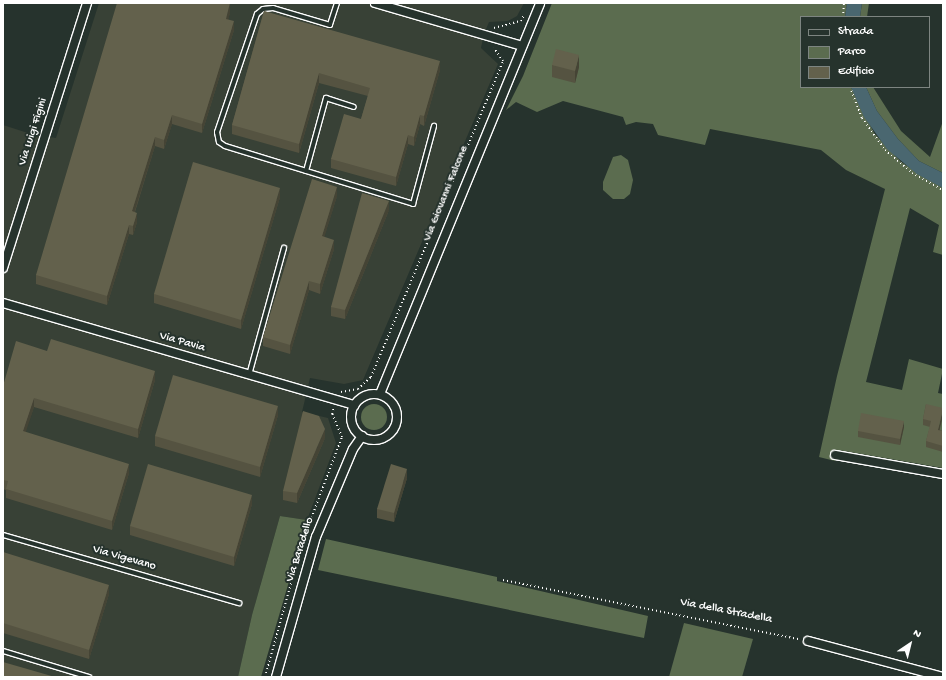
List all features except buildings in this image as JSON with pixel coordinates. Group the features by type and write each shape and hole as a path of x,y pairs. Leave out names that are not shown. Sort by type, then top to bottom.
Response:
{"street":[{"name":"Via Luigi Figini","path":"3,268 87,3"},
{"path":"375,3 522,46"},
{"name":"Via Giovanni Falcone","path":"380,394 540,3"},
{"name":"Via Pavia","path":"3,303 354,404"},
{"path":"380,394 392,403 397,418 395,426 391,432 377,439 362,436 353,425 352,411 354,404 365,395 380,394"},
{"name":"Via Baradello","path":"276,677 316,537 353,449 362,436"},
{"path":"835,455 943,474"},
{"path":"808,641 942,677"}],"lane":[{"path":"337,3 330,25 273,8 263,8 257,14 217,132 218,142 225,146 413,204 434,126"},
{"path":"306,171 326,98 354,107"},
{"path":"249,375 284,248"},
{"name":"Via Vigevano","path":"3,535 239,602"},
{"path":"3,651 89,677"}],"path":[{"path":"843,16 844,3"},
{"path":"336,400 342,390 358,389 371,377 503,61 501,54 488,44 494,28 521,21 526,11"},
{"path":"850,88 862,118 885,150 912,173 943,190"},
{"path":"332,414 342,437"},
{"name":"Via della Stradella","path":"503,580 808,641"}],"shaded area":[{"path":"99,3 524,3 517,16 508,21 489,22 484,34 481,48 498,64 363,380 344,384 310,378 302,412 328,418 336,443 307,520 280,516 252,615 238,677 3,677 3,125 31,134 56,138"}],"green space":[{"path":"552,3 847,3 845,16 800,16 800,88 852,88 874,133 901,162 943,188 943,255 933,252 939,225 910,208 866,382 902,390 909,359 943,369 938,393 943,394 943,468 838,450 835,461 819,457 837,376 885,189 846,170 821,150 710,129 705,145 658,135 653,124 636,122 626,125 623,117 563,101 537,112 516,102 506,110 523,76"},
{"path":"862,3 869,3 867,16 860,16"},
{"path":"866,88 874,88 901,131 930,157 943,121 943,173 919,161 898,139 877,111"},
{"path":"621,155 628,160 633,180 630,194 624,199 613,199 603,190 603,182 613,157"},
{"path":"374,404 383,408 387,417 383,426 374,430 365,426 361,417 365,408"},
{"path":"280,516 307,520 261,677 238,677 252,615"},
{"path":"326,539 497,577 497,581 648,616 644,638 318,570"},
{"path":"684,623 753,639 742,677 669,677"}],"water":[{"path":"847,3 862,3 860,16 845,16"},
{"path":"851,88 866,88 877,111 898,139 919,161 943,173 943,188 917,174 887,149 864,117"}]}
